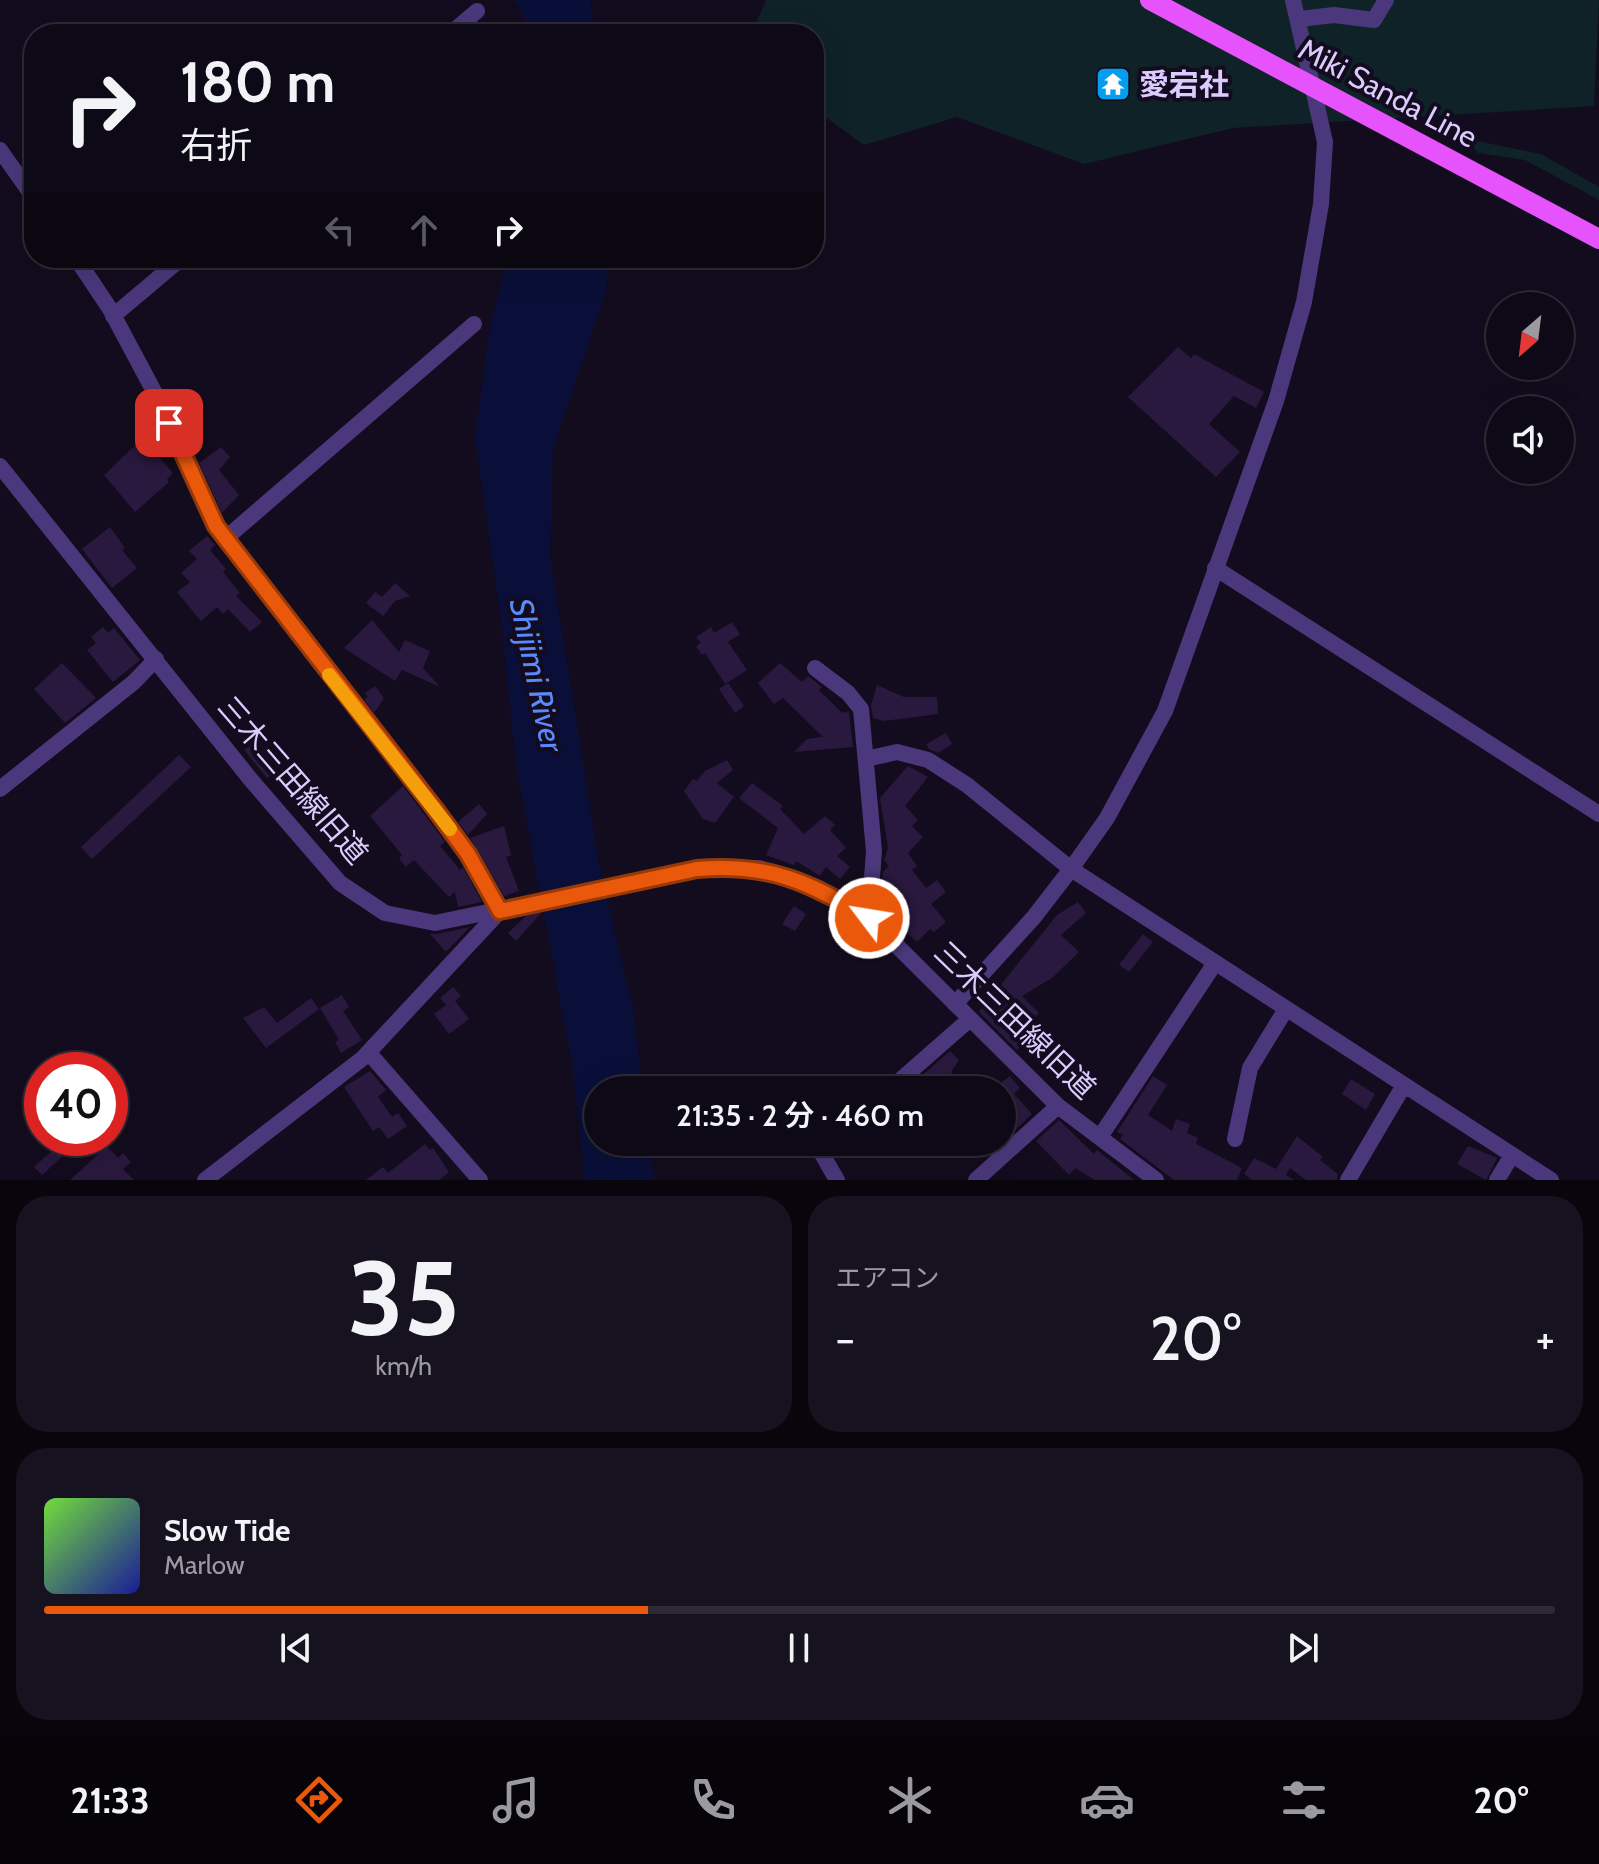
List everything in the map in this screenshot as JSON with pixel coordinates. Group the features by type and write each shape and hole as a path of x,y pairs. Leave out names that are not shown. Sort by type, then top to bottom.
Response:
{"main road":[{"name":"Miki Sanda Line","path":"1150,0 1599,239"}],"street":[{"path":"955,1004 1034,917 1071,869 1107,818 1165,711 1276,401 1304,302 1321,204 1325,142 1293,0"},
{"path":"1299,19 1334,15 1374,20 1386,0"},
{"path":"462,24 477,11"},
{"path":"0,150 24,184"},
{"path":"82,268 113,316 157,397 216,526 435,809 468,854 500,911 369,1053 205,1180"},
{"path":"113,316 170,268"},
{"path":"226,538 474,324"},
{"name":"三木三田線旧道","path":"0,466 251,780 340,883 385,913 435,923 697,869 759,868 819,888 869,918 1058,1106 1156,1180"},
{"path":"1215,568 1599,814"},
{"path":"0,789 134,682 156,659"},
{"path":"815,668 848,693 861,709 874,851 869,918"},
{"path":"866,759 897,752 928,760 967,785 1071,869 1551,1180"},
{"path":"1100,1137 1215,963"},
{"path":"1235,1139 1250,1068 1286,1009"},
{"path":"905,1076 970,1019"},
{"path":"369,1053 480,1180"},
{"path":"1348,1180 1404,1085"},
{"path":"976,1180 1058,1106"},
{"path":"1497,1180 1512,1155"},
{"path":"823,1156 837,1180"}],"green space":[{"path":"766,0 1599,0 1594,106 1233,128 1084,164 957,117 864,145 824,116 824,24 755,24"},
{"path":"1467,139 1541,154 1599,187 1599,200 1525,160 1478,153"}],"water":[{"path":"515,0 590,0 593,24 527,24"},
{"name":"Shijimi River","path":"505,268 607,268 606,290 553,448 550,557 600,870 633,1009 641,1076 584,1076 584,1156 651,1156 654,1180 585,1180 573,1069 516,765 502,625 475,438 489,332"}],"building":[{"path":"1178,347 1191,358 1194,354 1264,392 1256,408 1234,396 1209,424 1240,452 1216,477 1128,397"},
{"path":"173,400 190,420 186,423 195,433 188,439"},
{"path":"143,438 173,473 167,479 169,482 135,512 104,475"},
{"path":"221,447 230,457 219,470 239,495 222,513 199,463"},
{"path":"110,527 125,548 122,550 137,568 112,588 82,549"},
{"path":"207,536 215,545 210,550 240,593 236,596 262,622 250,632 228,609 223,614 217,607 201,621 177,592 190,582 181,573 197,559 189,551"},
{"path":"395,583 410,596 395,601 383,616 366,603 375,592 382,597"},
{"path":"372,620 399,652 405,640 430,651 423,668 440,687 402,670 395,681 344,648"},
{"path":"732,622 740,634 728,642 747,670 725,684 705,653 702,655 696,646 701,643 696,637 711,627 714,633"},
{"path":"103,627 108,633 114,628 140,660 113,682 87,650 96,643 91,637"},
{"path":"62,663 96,698 65,723 34,689"},
{"path":"780,663 802,682 808,676 822,687 819,690 842,713 849,711 853,747 794,752 807,739 823,737 783,698 774,704 758,683"},
{"path":"728,683 744,706 735,713 719,689"},
{"path":"877,685 904,697 937,697 938,714 884,721 873,718 871,706"},
{"path":"375,686 384,698 374,713 364,699 368,697 365,693"},
{"path":"946,733 952,744 938,753 929,749 926,744"},
{"path":"254,744 276,771 267,778 244,750"},
{"path":"179,755 191,767 92,859 81,847"},
{"path":"727,760 733,770 717,783 734,797 715,823 703,819 684,791 693,779 697,781 705,771"},
{"path":"908,766 928,777 905,806 918,820 912,826 923,837 908,853 917,866 912,870 926,888 937,880 946,892 931,904 946,922 934,932 930,929 917,942 881,910 883,872 889,866 884,860 888,848 880,798"},
{"path":"752,783 783,806 780,809 804,834 825,816 835,825 830,830 846,848 837,856 850,867 840,879 826,867 820,876 796,861 794,865 766,855 778,828 739,798"},
{"path":"403,786 445,842 440,846 460,870 463,867 482,902 458,907 455,892 449,897 414,860 406,867 399,858 402,855 370,816"},
{"path":"479,804 487,814 468,835 458,822"},
{"path":"504,826 511,855 506,857 519,891 504,896 470,838"},
{"path":"1078,902 1086,913 1061,935 1079,952 1052,978 1022,996 1039,1013 1028,1024 1036,1033 1017,1050 979,1012 1057,915"},
{"path":"794,906 806,914 795,931 782,924"},
{"path":"542,912 516,941 508,933 527,915"},
{"path":"470,927 446,952 430,934 437,934"},
{"path":"1143,934 1153,942 1129,972 1119,965"},
{"path":"453,987 461,996 455,1001 469,1019 449,1034 434,1014 446,1005 440,998"},
{"path":"342,995 349,1007 343,1011 362,1040 341,1053 335,1042 339,1040 320,1008"},
{"path":"311,998 319,1009 266,1048 243,1018 264,1007 277,1023"},
{"path":"950,1051 959,1060 951,1072 955,1076 921,1076"},
{"path":"370,1071 386,1090 378,1097 392,1117 398,1113 407,1126 388,1139 379,1127 373,1131 344,1087"},
{"path":"1153,1076 1167,1085 1148,1115 1172,1131 1176,1119 1190,1124 1187,1133 1198,1138 1196,1144 1242,1168 1237,1180 1174,1180 1120,1139 1123,1135 1117,1132"},
{"path":"1351,1079 1375,1094 1366,1110 1342,1094"},
{"path":"1016,1096 1032,1114 1016,1129"},
{"path":"1059,1120 1094,1154 1097,1150 1134,1180 1095,1180 1075,1168 1069,1175 1036,1141"},
{"path":"1297,1136 1323,1157 1320,1160 1338,1174 1337,1180 1306,1180 1290,1168 1286,1175 1294,1180 1253,1180 1244,1174 1254,1158 1276,1169"},
{"path":"425,1144 430,1150 433,1148 449,1172 439,1180 366,1180 383,1167 388,1173"},
{"path":"1468,1146 1497,1158 1486,1180 1457,1164"},
{"path":"46,1156 62,1157 42,1175 34,1167"},
{"path":"96,1156 126,1156 131,1162 123,1169 134,1180 70,1180"}],"slow traffic":[{"path":"329,675 450,829"}],"place":[{"name":"愛宕社","path":"1113,84"}],"route":[{"path":"169,423 216,526 435,809 468,854 500,911 697,869 727,867 759,868 789,877 819,888 869,918"}]}
